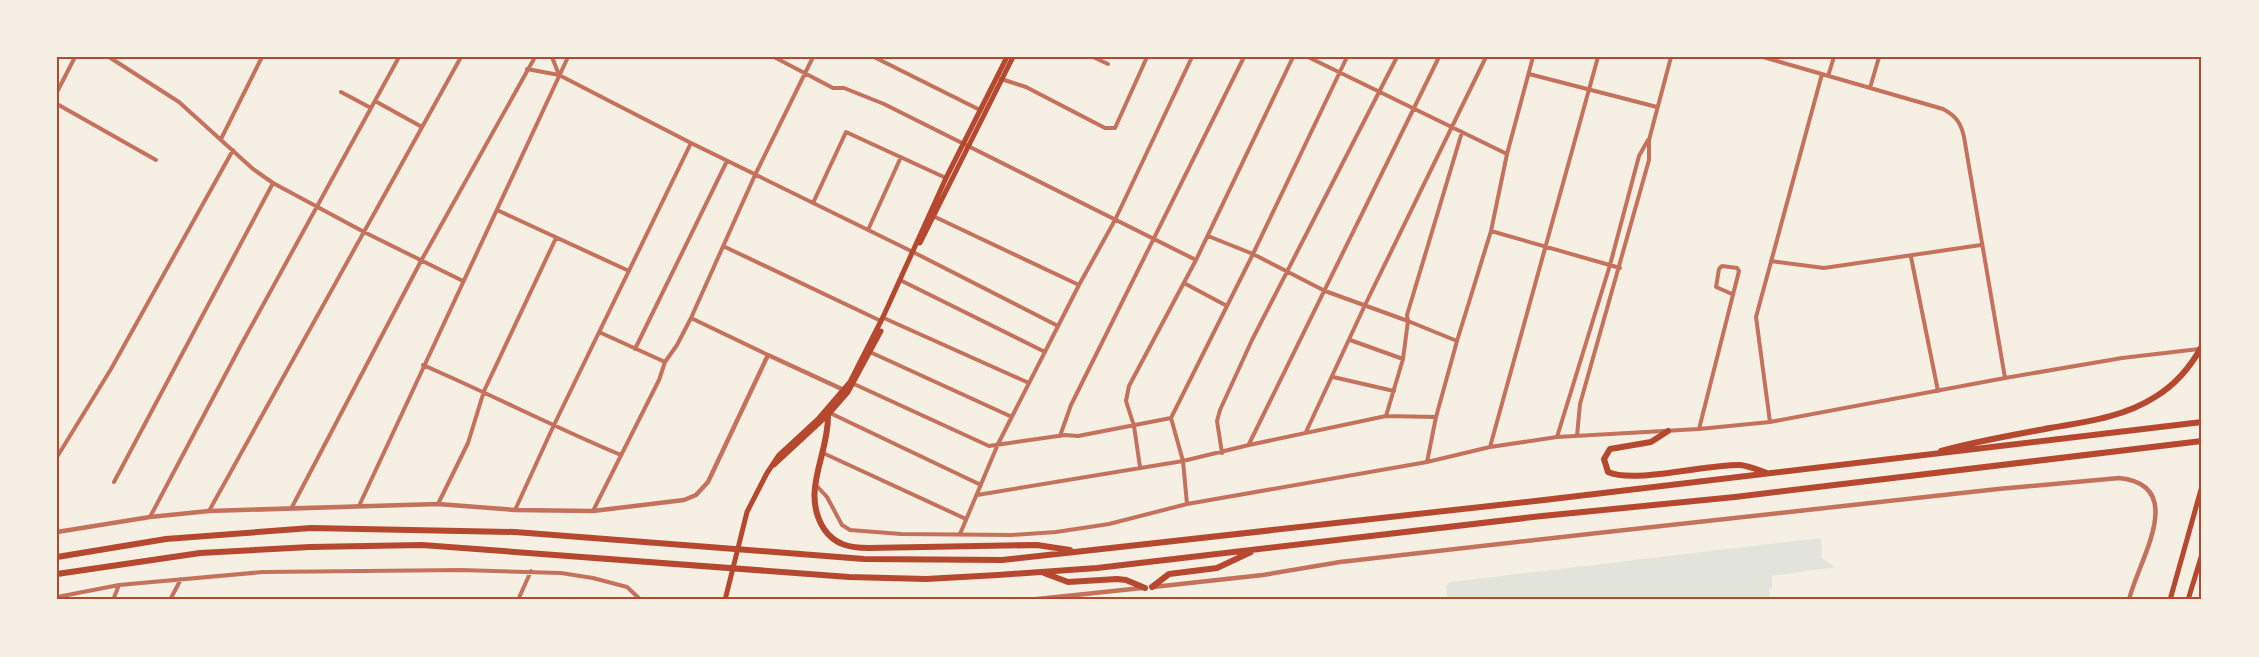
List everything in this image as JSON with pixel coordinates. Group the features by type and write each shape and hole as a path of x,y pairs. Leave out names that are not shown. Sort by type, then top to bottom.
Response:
{"highway":[{"path":"1920,456 1976,441 2102,419 2137,407 2172,385 2189,367 2201,347"},
{"path":"829,414 813,498 815,511 821,524 829,536 841,544 855,548 1036,545 1079,551"},
{"path":"57,557 166,539 311,528 515,532 864,559 1002,560 1770,474 2202,422"},
{"path":"1668,431 1651,442 1610,449 1604,459 1608,472 1627,475 1654,474 1743,465 1770,474"},
{"path":"57,574 200,553 310,547 422,545 849,577 926,579 1040,572 1097,568 2202,441"},
{"path":"1040,572 1068,582 1117,579 1149,588 1169,574 1217,568 1255,550"}],"main road":[{"path":"767,473 829,414 854,384 1007,57"},
{"path":"725,600 747,513 767,473 779,455 845,390 884,320 946,178 966,145 981,110 1013,57"},
{"path":"2170,600 2202,486"},
{"path":"2188,600 2202,554"}],"street":[{"path":"57,92 75,57"},
{"path":"109,57 179,102 253,169 273,183 364,232 463,281"},
{"path":"222,139 262,57"},
{"path":"150,517 316,206 399,57"},
{"path":"209,511 461,57"},
{"path":"292,507 421,261 535,57"},
{"path":"552,57 559,75"},
{"path":"359,506 568,57"},
{"path":"774,57 833,88 844,88 884,104 1196,260"},
{"path":"593,511 659,380 665,362 691,318 755,175 813,57"},
{"path":"874,57 981,110"},
{"path":"1093,57 1108,64"},
{"path":"999,78 1026,87 1106,128 1115,128 1147,57"},
{"path":"960,534 998,444 1079,285 1115,220 1192,57"},
{"path":"1060,436 1071,405 1244,57"},
{"path":"1140,467 1134,426 1126,401 1129,386 1208,236 1293,57"},
{"path":"1308,57 1507,154"},
{"path":"1187,504 1183,461 1171,418 1253,254 1347,57"},
{"path":"1222,453 1217,421 1220,410 1252,340 1397,57"},
{"path":"1249,445 1439,57"},
{"path":"1306,433 1365,305 1486,57"},
{"path":"1427,462 1436,417 1457,341 1491,231 1507,154 1533,57"},
{"path":"1490,447 1598,57"},
{"path":"1577,436 1580,404 1649,160 1649,140 1671,57"},
{"path":"1763,57 1943,109 1957,119 1964,137 2005,378"},
{"path":"1791,65 1793,57"},
{"path":"1828,75 1834,57"},
{"path":"1870,87 1879,57"},
{"path":"527,69 559,75 691,144 1058,326"},
{"path":"1529,74 1657,107"},
{"path":"1770,422 1756,317 1822,74"},
{"path":"341,92 371,108"},
{"path":"375,101 423,127"},
{"path":"57,104 156,160"},
{"path":"813,203 845,133 848,132 946,178"},
{"path":"1386,416 1403,359 1407,315 1462,132"},
{"path":"1557,437 1610,265 1639,156 1649,140"},
{"path":"515,510 691,144"},
{"path":"57,457 111,369 233,150"},
{"path":"868,230 901,157"},
{"path":"635,349 727,161"},
{"path":"114,482 273,183"},
{"path":"497,210 629,271"},
{"path":"933,216 1079,285"},
{"path":"1491,231 1620,268"},
{"path":"1208,236 1253,254 1325,291 1457,341"},
{"path":"438,504 468,443 484,392 556,237"},
{"path":"1771,261 1824,268 1981,245"},
{"path":"723,246 1029,383"},
{"path":"1911,257 1939,392"},
{"path":"1699,429 1732,294 1738,269 1722,266 1719,269 1716,287 1732,294"},
{"path":"902,281 1045,352"},
{"path":"1184,283 1227,306"},
{"path":"691,318 845,390"},
{"path":"599,332 665,362"},
{"path":"1350,340 1403,359"},
{"path":"815,483 827,496 846,529 901,534 1012,535 1056,532 1109,524 1187,504 1427,462 1490,447 1557,437 1699,429 1770,422 2005,378 2201,347"},
{"path":"870,352 1012,417"},
{"path":"57,532 150,517 209,511 438,504 515,510 593,511 684,500 696,495 708,482 768,355"},
{"path":"423,365 484,392 553,427 621,455"},
{"path":"1333,377 1394,391"},
{"path":"854,384 989,446 1060,436 1078,436 1171,418"},
{"path":"829,414 981,485"},
{"path":"977,495 1183,461 1386,416 1436,417"},
{"path":"822,452 966,519"},
{"path":"1028,600 1263,575 1340,562 1593,533 2119,478 2142,486 2151,495 2156,511 2153,532 2129,600"},
{"path":"57,597 119,585 262,572 531,572 561,573 618,584 633,592 641,600"},
{"path":"518,600 531,572"},
{"path":"170,600 182,578"},
{"path":"113,600 119,585"}],"shaded area":[{"path":"1821,538 1822,558 1835,567 1772,576 1772,588 1769,590 1770,600 1448,600 1446,587 1450,582"}]}
